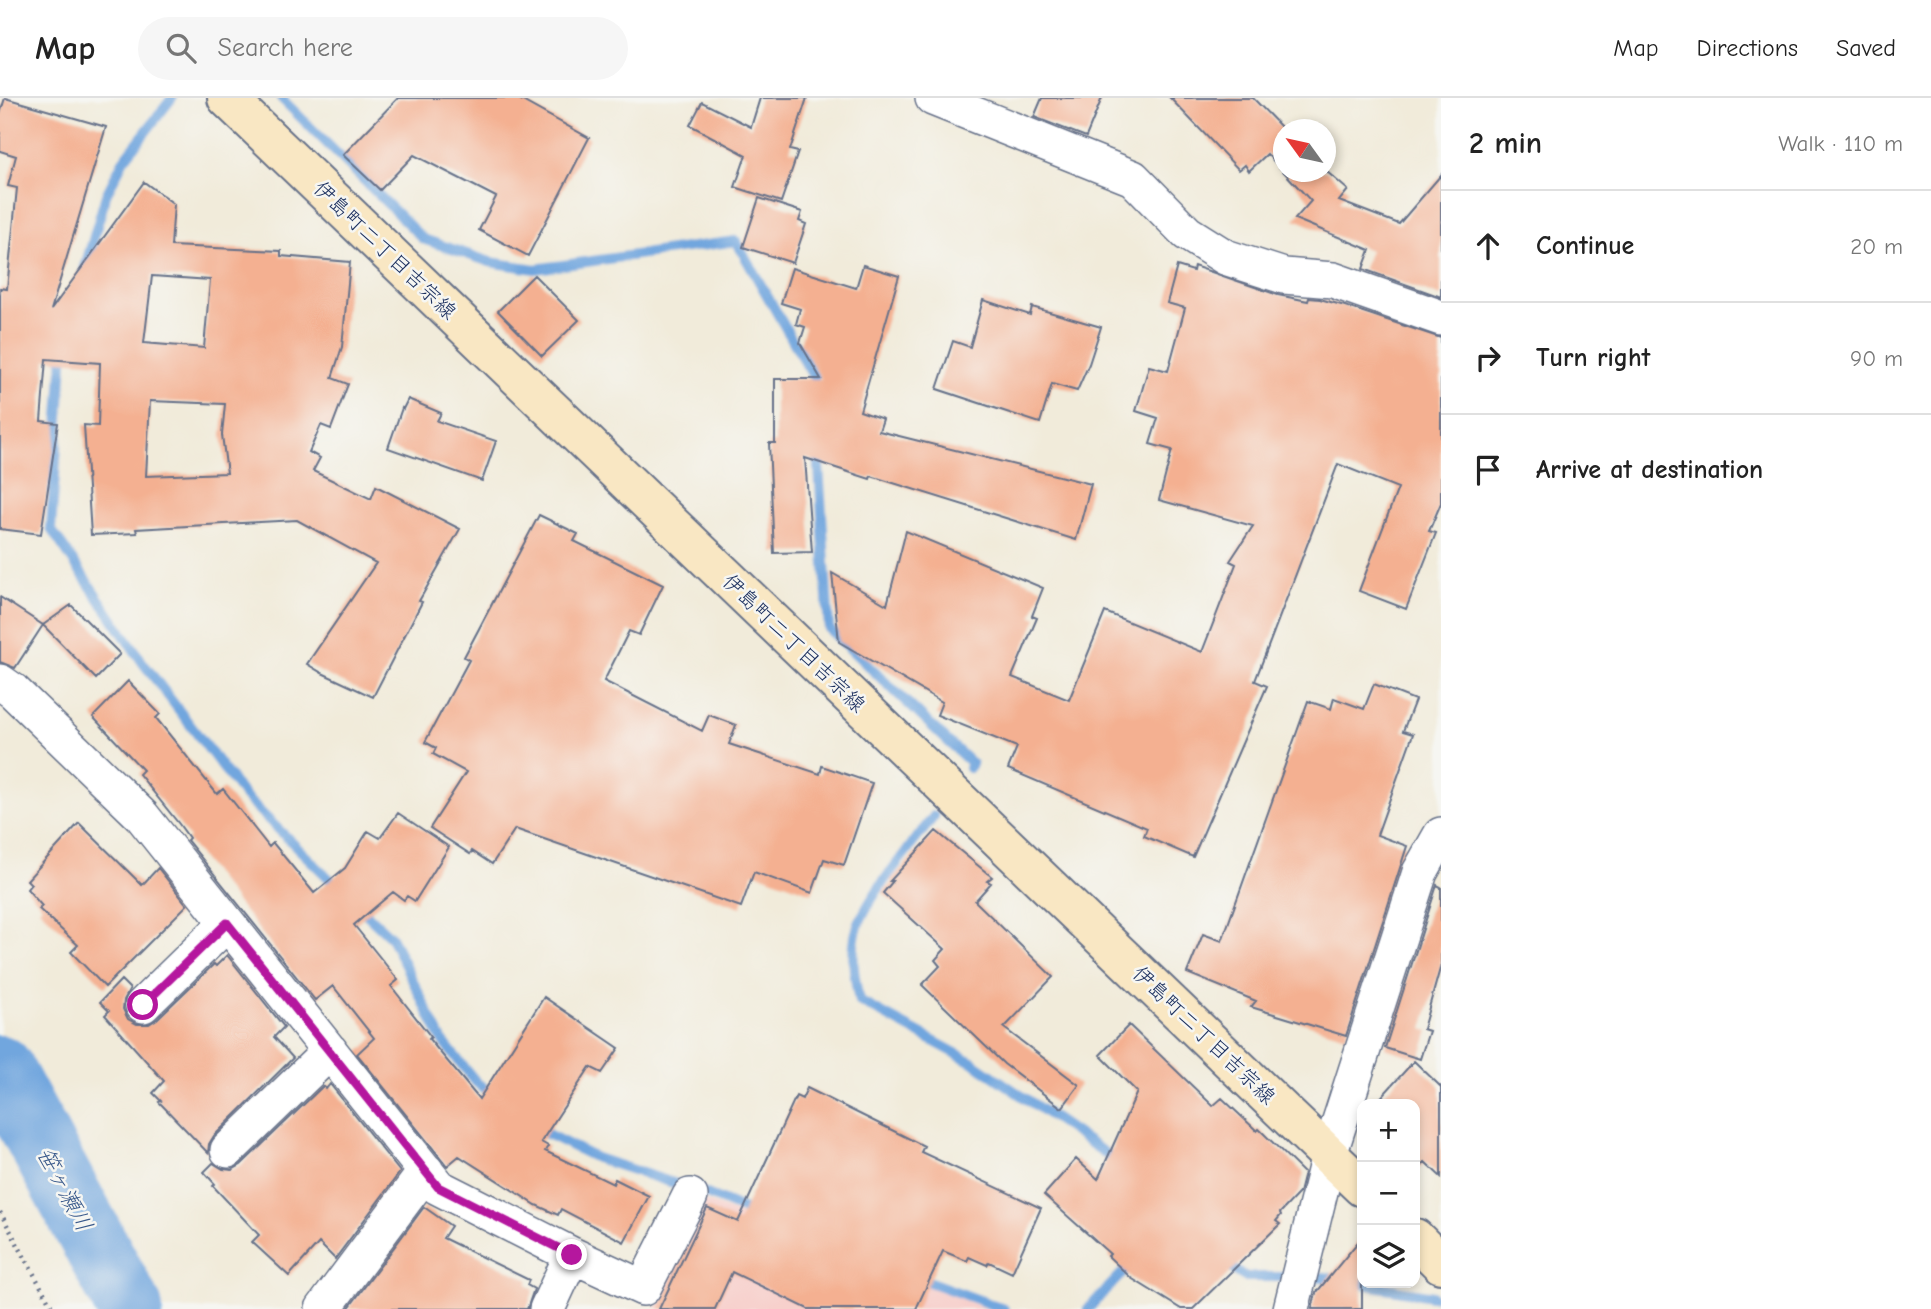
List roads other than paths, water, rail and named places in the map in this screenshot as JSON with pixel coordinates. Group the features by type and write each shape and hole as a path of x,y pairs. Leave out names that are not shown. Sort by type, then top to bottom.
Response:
{"street":[{"name":"伊島町二丁目吉宗線","path":"227,98 1357,1182"},
{"path":"933,98 1133,178 1186,233 1225,257 1284,276 1334,280 1441,318"},
{"path":"0,682 13,691 142,816 438,1187 643,1288 690,1196"},
{"path":"1296,1286 1329,1155 1420,872 1441,835"},
{"path":"143,1005 227,923"},
{"path":"228,1150 330,1051"},
{"path":"323,1309 426,1171"},
{"path":"1420,1243 1441,1264"},
{"path":"547,1309 572,1255"}],"waterway":[{"path":"84,271 106,195 123,161 172,98"},
{"path":"281,98 423,239 490,262 535,269 736,241 814,378 815,392"},
{"path":"64,347 51,529 143,663 245,797 340,889"},
{"path":"818,450 829,629 972,764 969,768"},
{"path":"934,816 877,891 859,923 853,953 859,1001 974,1063 1118,1164"},
{"path":"357,905 391,937 442,1040 476,1082 495,1097"},
{"name":"笹ヶ瀬川","path":"0,1068 130,1309"},
{"path":"535,1128 596,1158 707,1194 754,1214"},
{"path":"1088,1309 1132,1263"},
{"path":"1223,1263 1245,1277 1323,1277 1432,1296"},
{"path":"916,1277 1004,1309"}]}
